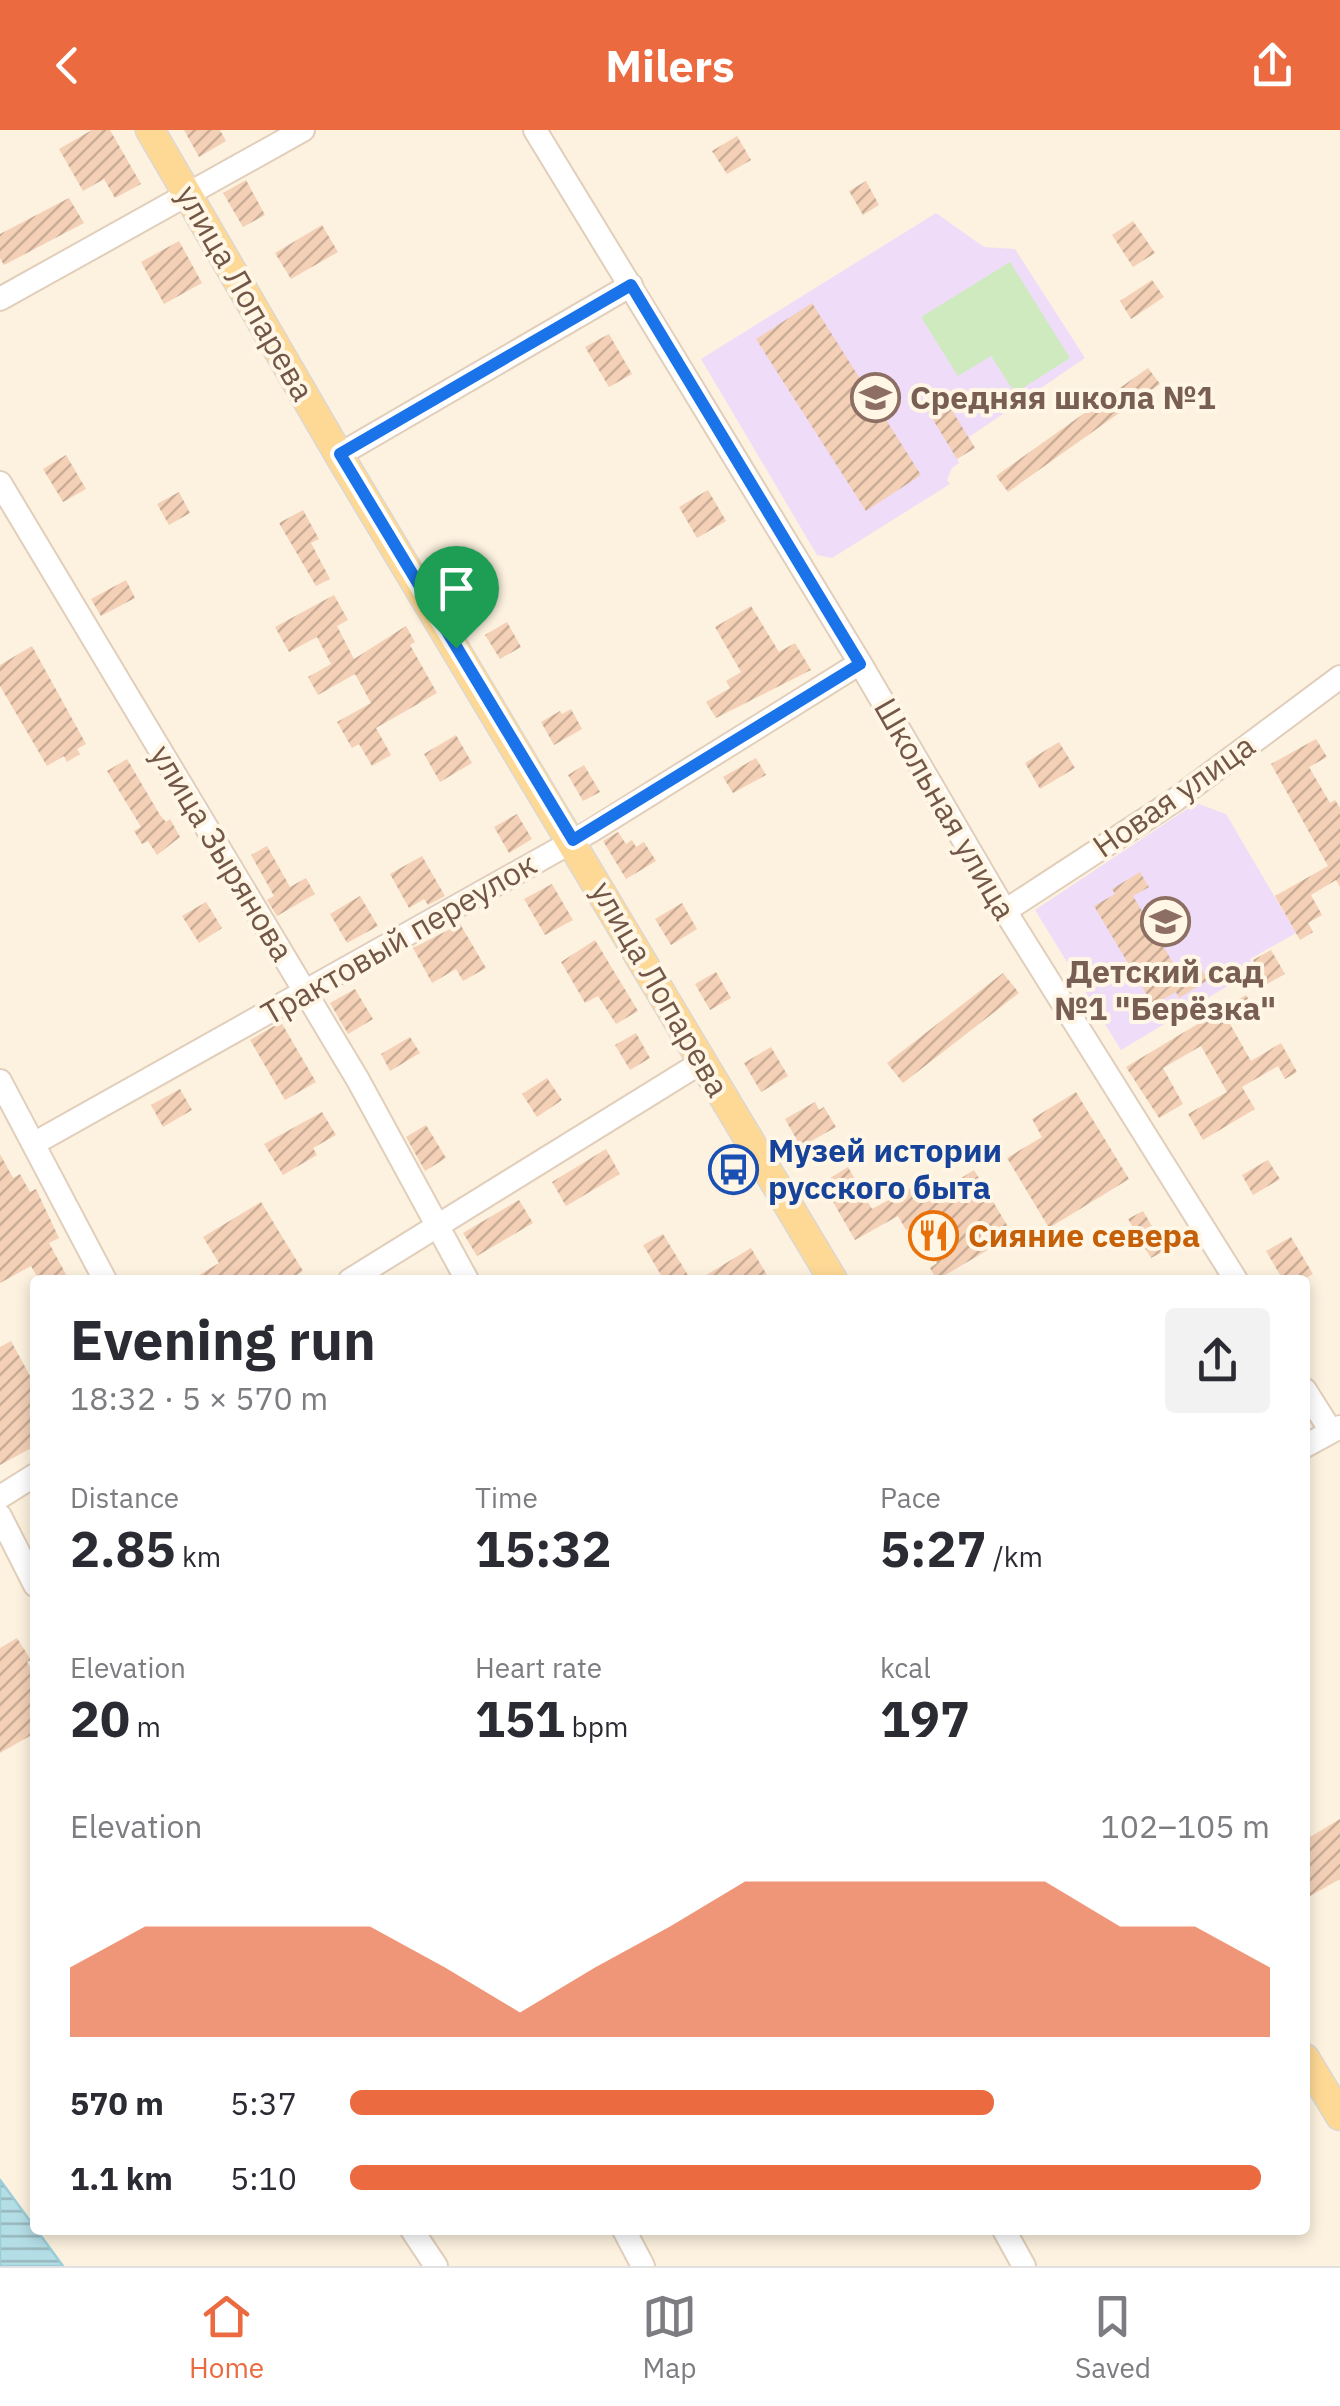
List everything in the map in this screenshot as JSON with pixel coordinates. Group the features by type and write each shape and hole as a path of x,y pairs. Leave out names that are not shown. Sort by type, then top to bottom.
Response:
{"main road":[{"name":"улица Лопарева","path":"150,130 830,1275"},
{"path":"1310,2066 1340,2116"}],"street":[{"path":"0,299 303,130"},
{"name":"Школьная улица","path":"535,130 860,664 1005,911 1233,1275"},
{"path":"340,454 631,285"},
{"name":"улица Зырянова","path":"0,483 358,1080 464,1275"},
{"name":"Трактовый переулок","path":"34,1143 573,840 860,664"},
{"name":"Новая улица","path":"1005,911 1176,800 1340,677"},
{"path":"358,1275 702,1062"},
{"path":"0,1081 8,1113 34,1143 102,1275"},
{"path":"1310,1396 1335,1429 1310,1443"},
{"path":"0,1496 30,1479"},
{"path":"0,1516 30,1575"},
{"path":"415,2235 436,2266"},
{"path":"627,2235 643,2266"},
{"path":"1007,2235 1024,2266"}],"shaded area":[{"name":"Средняя школа №1","path":"936,213 984,247 1015,249 1085,358 969,437 975,448 957,459 959,463 947,480 950,484 832,558 817,555 701,359"},
{"name":"Детский сад №1 \"Берёзка\"","path":"1196,803 1226,814 1296,933 1250,959 1256,969 1121,1050 1035,910"}],"green space":[{"path":"1010,262 1070,358 1015,393 991,356 958,376 921,317"}],"water":[{"path":"0,2180 30,2221 30,2235 40,2235 63,2266 0,2266"}],"building":[{"path":"92,130 110,130 141,184 115,198 104,179 83,191 59,149"},
{"path":"184,130 220,130 226,141 199,157"},
{"path":"737,136 751,160 727,174 712,151"},
{"path":"246,180 265,215 243,227 223,193"},
{"path":"866,181 879,205 863,215 849,191"},
{"path":"69,198 84,223 4,265 0,258 0,234"},
{"path":"1133,221 1155,253 1133,267 1112,235"},
{"path":"322,225 338,252 291,279 275,253"},
{"path":"179,241 202,283 164,304 141,262"},
{"path":"1152,280 1164,297 1131,319 1120,301"},
{"path":"812,303 921,475 866,511 756,339"},
{"path":"609,334 632,374 609,387 585,347"},
{"path":"1148,368 1160,384 1008,492 996,476"},
{"path":"942,394 975,448 957,459 924,405"},
{"path":"66,455 86,489 63,502 43,469"},
{"path":"708,490 726,521 697,538 679,507"},
{"path":"179,492 190,513 169,525 157,504"},
{"path":"303,510 319,539 311,543 330,579 316,586 279,523"},
{"path":"126,580 135,598 101,616 91,599"},
{"path":"334,595 348,620 337,626 354,659 406,626 415,642 410,645 437,693 376,728 391,755 372,766 359,744 352,748 337,722 371,703 355,674 318,695 308,677 331,664 317,637 289,652 275,627"},
{"path":"751,606 779,652 795,643 811,670 716,718 706,702 730,688 726,681 741,672 715,627"},
{"path":"507,622 521,647 500,659 485,635"},
{"path":"32,646 86,744 77,749 80,754 67,762 64,756 47,766 0,686 0,665"},
{"path":"571,709 582,729 554,745 541,722"},
{"path":"456,735 472,763 440,782 424,754"},
{"path":"1316,739 1327,757 1309,767 1330,803 1335,800 1340,808 1340,887 1336,880 1311,895 1322,915 1308,923 1313,932 1300,940 1275,896 1328,866 1271,764"},
{"path":"1059,742 1075,768 1040,789 1025,763"},
{"path":"756,758 766,775 733,793 723,777"},
{"path":"127,759 160,815 166,822 170,819 180,837 157,855 148,841 142,844 134,831 141,827 107,771"},
{"path":"584,765 600,792 583,801 568,775"},
{"path":"517,814 532,839 509,853 494,827"},
{"path":"618,832 626,844 632,840 636,847 644,842 656,861 626,879 603,841"},
{"path":"267,846 290,887 306,878 315,894 277,916 267,900 274,896 251,855"},
{"path":"422,856 445,896 428,905 424,899 409,908 390,874"},
{"path":"1140,872 1149,887 1133,896 1181,976 1199,966 1208,980 1179,998 1176,992 1153,1005 1094,906"},
{"path":"552,884 573,920 545,935 524,899"},
{"path":"360,896 378,926 347,943 330,914"},
{"path":"206,902 222,928 199,943 182,916"},
{"path":"682,903 697,929 671,945 655,919"},
{"path":"460,924 486,968 463,981 456,969 432,983 413,948"},
{"path":"595,940 638,1011 616,1024 598,996 585,1003 561,962"},
{"path":"1271,950 1285,974 1267,984 1253,960"},
{"path":"716,972 731,998 710,1010 695,984"},
{"path":"1003,973 1019,993 903,1083 887,1063"},
{"path":"355,989 373,1019 348,1034 330,1003"},
{"path":"1246,995 1255,1010 1230,1024 1251,1061 1281,1043 1297,1072 1285,1079 1278,1066 1242,1087 1255,1109 1203,1140 1188,1114 1227,1092 1201,1046 1163,1068 1183,1104 1159,1118 1126,1067"},
{"path":"281,1022 316,1082 285,1100 250,1040"},
{"path":"636,1033 650,1058 630,1070 615,1045"},
{"path":"410,1037 420,1053 390,1071 381,1054"},
{"path":"771,1047 788,1076 761,1092 744,1063"},
{"path":"547,1078 562,1100 537,1117 522,1094"},
{"path":"180,1089 192,1110 163,1127 151,1105"},
{"path":"1076,1092 1129,1179 1049,1228 1007,1158 1042,1137 1032,1119"},
{"path":"815,1102 819,1110 824,1107 836,1127 801,1147 785,1119"},
{"path":"322,1112 336,1135 313,1148 317,1155 283,1175 264,1144"},
{"path":"426,1125 446,1158 425,1171 406,1137"},
{"path":"606,1149 620,1174 566,1206 552,1182"},
{"path":"0,1154 13,1178 20,1174 30,1192 36,1189 59,1238 49,1243 66,1275 36,1275 31,1266 0,1283"},
{"path":"1268,1160 1280,1179 1253,1195 1242,1175"},
{"path":"848,1167 872,1209 927,1179 936,1194 974,1170 1013,1235 945,1275 934,1275 930,1268 937,1263 914,1225 906,1230 898,1216 855,1240 822,1183"},
{"path":"519,1200 533,1223 477,1256 463,1233"},
{"path":"261,1202 303,1271 297,1275 199,1275 219,1263 203,1237"},
{"path":"1143,1211 1166,1250 1151,1258 1128,1219"},
{"path":"663,1234 688,1275 661,1275 643,1245"},
{"path":"1291,1237 1313,1274 1280,1275 1266,1251"},
{"path":"751,1248 767,1275 706,1275"},
{"path":"11,1341 30,1376 30,1449 0,1465 0,1347"},
{"path":"17,1638 30,1658 30,1736 0,1753 0,1648"},
{"path":"1340,1819 1340,1879 1310,1896 1310,1837"}],"place":[{"name":"Средняя школа №1","path":"875,398"},
{"name":"Детский сад №1 \"Берёзка\"","path":"1165,922"},
{"name":"Музей истории русского быта","path":"733,1169"},
{"name":"Сияние севера","path":"933,1236"}],"route":[{"path":"631,285 860,664 573,840 456,648 340,454 631,285"}]}
